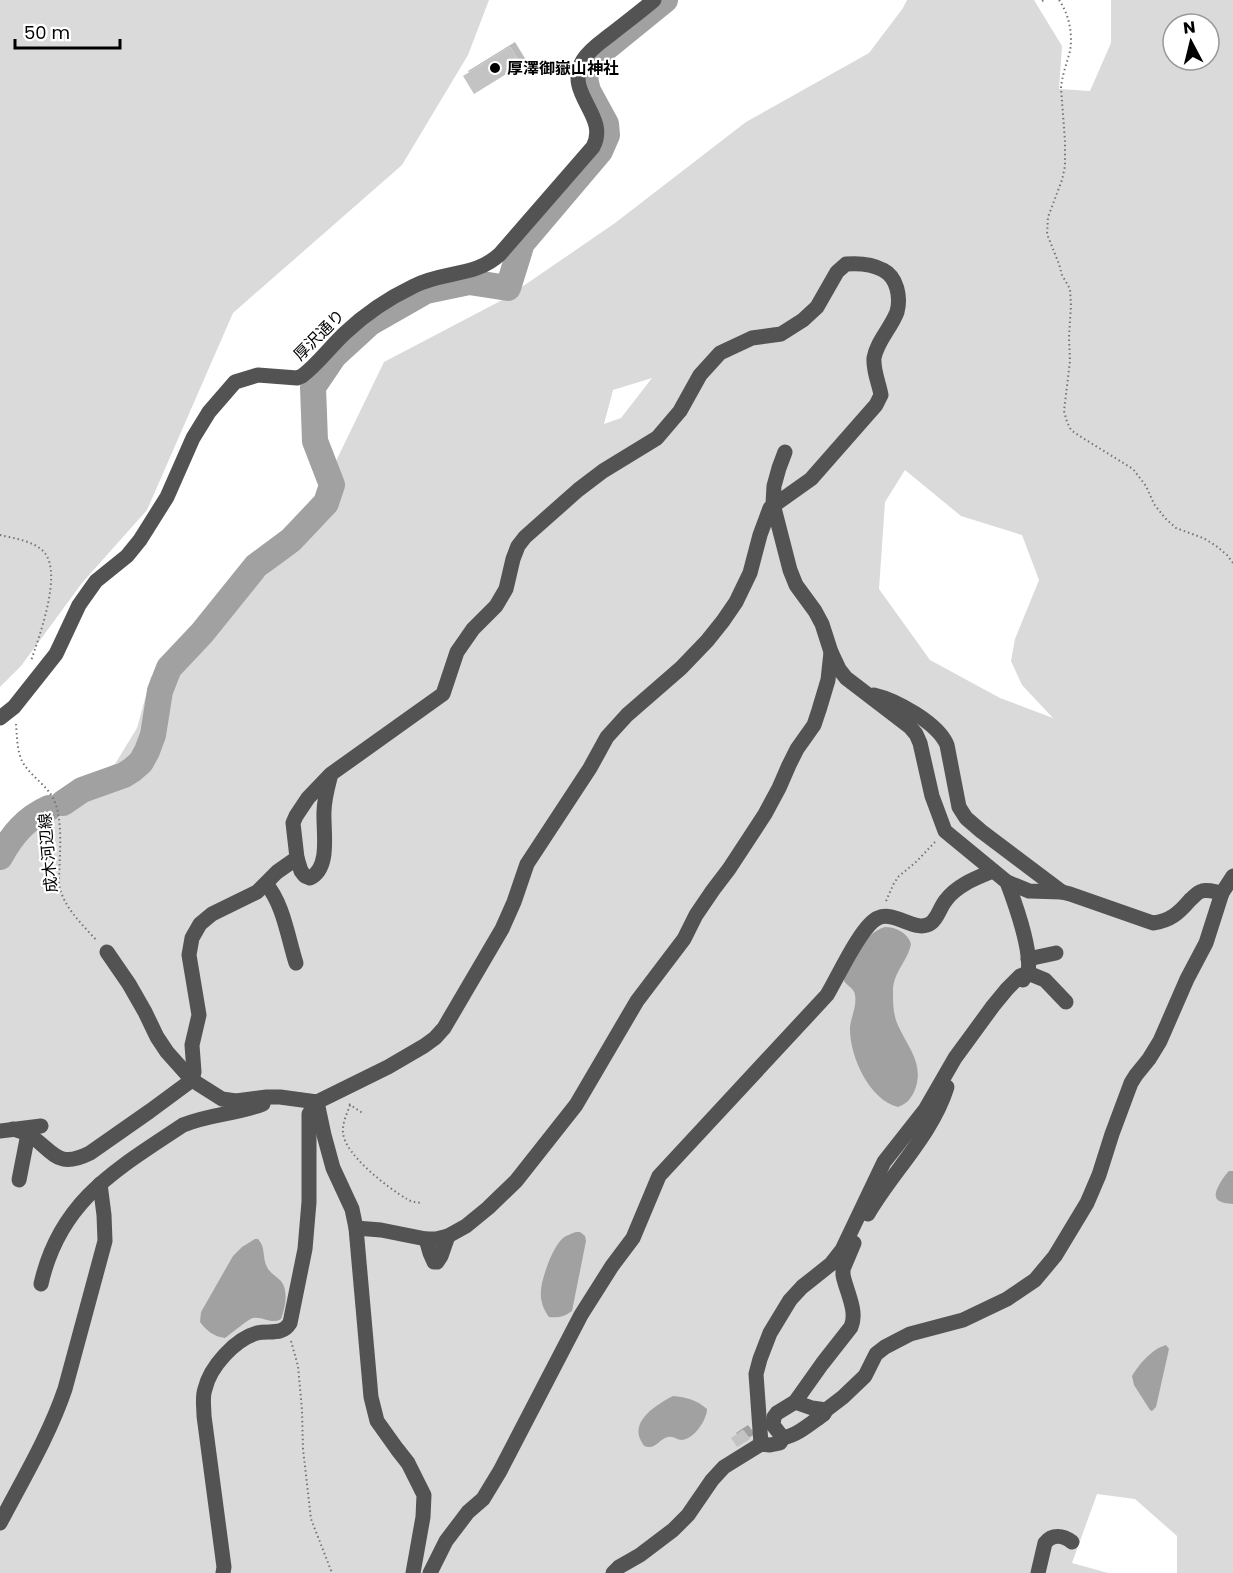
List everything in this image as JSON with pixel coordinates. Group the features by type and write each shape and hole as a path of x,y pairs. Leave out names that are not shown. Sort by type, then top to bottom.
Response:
{"street":[{"name":"厚沢通り","path":"0,718 14,707 56,654 79,605 96,582 127,556 140,540 167,497 193,438 208,412 235,382 258,375 297,378 302,376 356,323 382,304 421,282 477,269 500,254 596,141 598,129 577,79 584,59 599,44 654,0"},
{"path":"223,1573 224,1561 204,1416 205,1386 222,1357 248,1336 260,1332 283,1331 290,1323 302,1266 309,1202 309,1114 317,1102 388,1067 424,1046 444,1028 502,929 527,864 590,768 607,736 707,641 736,602 750,573 766,514 773,504 794,492 811,478 868,415 881,395 874,357 896,313 898,295 893,280 882,269 860,263 846,264 837,273 818,307 781,334 752,339 720,353 700,375 680,411 657,438 595,478 525,537 518,546 506,590 496,606 473,628 457,652 443,694 331,774 308,798 296,816 293,823 297,858 301,871 310,878 318,873 322,863 324,811 331,774"},
{"path":"785,452 778,468 773,504 796,585 822,624 831,652 846,678 916,734 932,796 945,831 1007,882 1029,891 1062,892 1153,923 1163,922 1173,917 1199,892 1209,890 1221,893"},
{"path":"356,1228 381,1230 426,1239 448,1236 488,1209 516,1181 576,1105 637,1001 684,939 696,915 729,869 775,797 797,749 814,725 828,680 831,652"},
{"path":"867,695 873,694 896,702 919,716 942,737 947,745 959,807 966,818 1062,892"},
{"path":"20,1130 54,1156 71,1160 80,1158 192,1080 194,1072 192,1045 199,1015 189,955 192,938 200,924 212,914 257,892 297,858"},
{"path":"430,1573 447,1541 468,1512 483,1499 500,1471 591,1298 633,1238 659,1176 827,995 846,959 869,924 880,917 925,926 936,918 947,898 957,889 993,871"},
{"path":"783,1437 794,1435 824,1414 865,1376 876,1354 885,1347 910,1334 963,1320 1007,1299 1035,1280 1055,1256 1087,1203 1131,1083 1160,1041 1186,979 1206,943 1221,893 1233,876"},
{"path":"783,1437 773,1425 774,1417 795,1402 854,1320 854,1311 843,1269 861,1227 939,1108 949,1079 958,1063 987,1022 1023,981 1028,966 1019,917 1007,882"},
{"path":"266,884 278,902 296,963"},
{"path":"107,952 129,984 157,1037 192,1080 222,1099 236,1101 280,1097 317,1102"},
{"path":"842,1250 884,1162 925,1110 955,1058 993,1006 1028,966 1056,953"},
{"path":"1028,966 1066,1002"},
{"path":"41,1284 45,1265 82,1201 118,1168 183,1125 196,1119 250,1109 280,1097"},
{"path":"317,1102 333,1168 352,1209 356,1228 362,1311 373,1405 377,1420 408,1462 424,1495 423,1517 413,1573"},
{"path":"19,1180 20,1130"},
{"path":"0,1522 43,1442 65,1389 105,1241 100,1184"},
{"path":"761,1444 756,1374 770,1333 790,1300 802,1287 831,1264 861,1227"},
{"path":"426,1239 432,1258 434,1262 437,1262 448,1236"},
{"path":"795,1402 826,1410"},
{"path":"613,1573 673,1530 688,1515 724,1467 761,1444 780,1443 783,1437"},
{"path":"1038,1573 1048,1539 1063,1536 1072,1542"}],"path":[{"path":"1059,0 1065,8 1070,30 1061,88 1065,166 1048,217 1047,234 1062,275 1070,289 1070,361 1064,411 1067,422 1071,430 1078,435 1133,469 1146,486 1154,504 1176,528 1215,545 1233,563"},
{"path":"0,535 33,545 44,552 51,565 52,578 45,619 30,664"},
{"name":"成木河辺線","path":"14,707 20,759 53,798 58,810 60,892 68,908 107,952"},
{"path":"880,917 899,876 916,862 945,831"},
{"path":"338,1092 350,1106 364,1114"},
{"path":"350,1106 343,1124 343,1133 345,1142 351,1151 378,1178 395,1191 409,1201 421,1203"},
{"path":"290,1323 291,1341 298,1366 303,1449 311,1519 332,1573"}],"shaded area":[{"path":"0,0 489,0 468,55 402,165 233,313 147,510 82,583 21,666 0,687"},
{"path":"907,0 1034,0 1062,46 1059,89 1090,91 1111,43 1111,0 1233,0 1233,1573 1177,1573 1177,1536 1135,1499 1097,1494 1072,1563 1108,1573 0,1573 0,848 61,792 115,764 137,728 151,677 201,628 290,556 384,362 506,298 615,223 746,122 869,53","holes":["652,378 621,418 604,424 613,390","905,470 961,516 1022,535 1039,580 1015,639 1011,661 1022,685 1053,718 1000,698 930,660 879,589 885,502"]},
{"path":"885,927 901,931 911,944 895,978 893,1003 897,1023 914,1056 918,1073 914,1092 906,1103 898,1107 878,1095 857,1063 850,1027 855,995 844,981 844,977 865,941"},
{"path":"1229,1171 1233,1171 1233,1204 1221,1202 1216,1195 1220,1183"},
{"path":"576,1232 585,1236 586,1241 572,1311 561,1317 549,1317 541,1297 546,1270 559,1242"},
{"path":"258,1239 262,1245 268,1269 281,1281 285,1290 286,1300 281,1319 274,1321 253,1318 225,1338 217,1336 200,1322 201,1312 233,1256"},
{"path":"1166,1345 1169,1349 1156,1407 1152,1411 1134,1385 1132,1376 1146,1358"},
{"path":"673,1396 691,1399 707,1409 702,1423 687,1439 668,1437 651,1447 644,1445 639,1433 642,1420 653,1408"}],"building":[{"path":"510,47 521,65 474,94 463,76"},
{"path":"743,1430 750,1439 737,1447 731,1438"}],"waterway":[{"path":"63,803 82,790 124,775 141,762 153,735 160,691 169,668 202,633 256,566 291,540 326,503 332,485 315,441 313,387 334,356 370,323 426,291 469,282 508,288 522,243 600,151 607,135 606,124 588,91 585,79 589,63 665,0"},
{"path":"0,857 20,828 49,808"}],"place":[{"name":"厚澤御嶽山神社","path":"495,68"}]}
